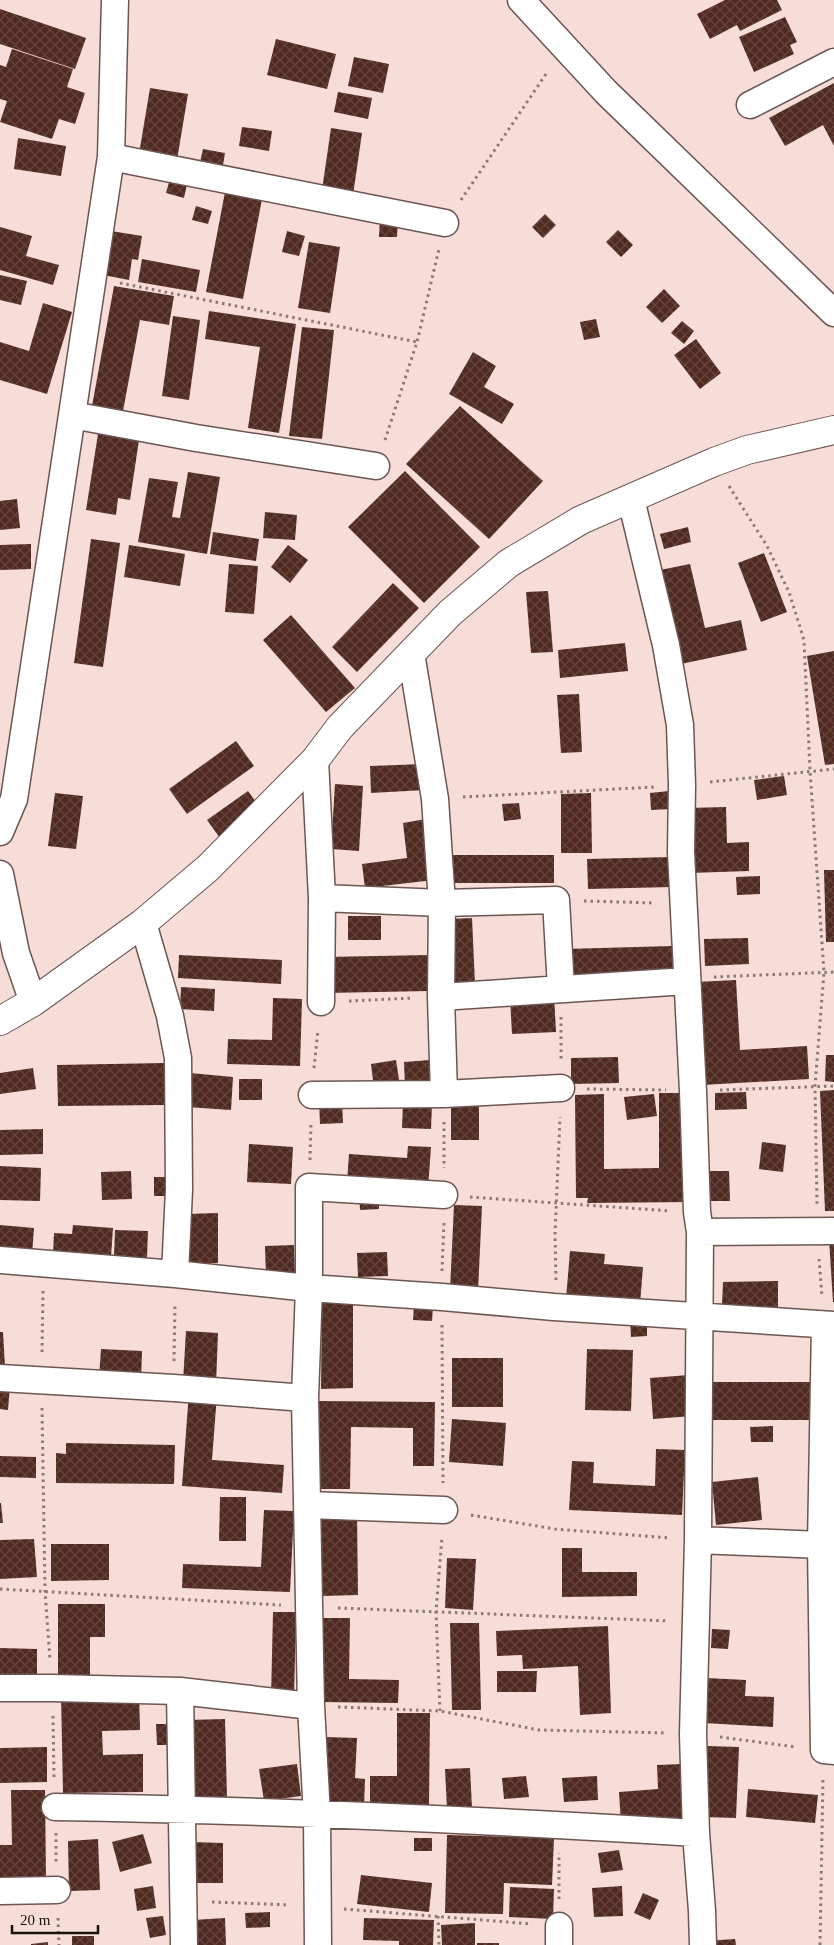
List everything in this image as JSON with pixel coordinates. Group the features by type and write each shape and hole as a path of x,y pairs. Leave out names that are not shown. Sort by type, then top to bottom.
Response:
{"main road":[{"path":"0,1021 33,1002 143,923 208,868 314,760 340,727 411,653 450,614 509,562 581,520 714,462 747,450 834,430"}],"street":[{"path":"0,832 72,415 111,157 115,0"},
{"path":"521,0 606,92 834,313"},
{"path":"750,105 834,62"},
{"path":"111,157 445,223"},
{"path":"72,415 196,438 376,466"},
{"path":"631,499 666,645 680,724 682,785 681,852 693,1091 700,1318 698,1540 693,1734 696,1833 703,1945"},
{"path":"411,653 435,799 442,903 441,997 444,1094"},
{"path":"314,760 322,898 321,1002"},
{"path":"0,874 16,953 33,1002"},
{"path":"322,898 442,903 556,900 561,988"},
{"path":"143,923 170,1016 178,1058 179,1190 175,1274"},
{"path":"441,997 687,981"},
{"path":"312,1095 444,1094 561,1088"},
{"path":"318,1945 316,1815 311,1706 306,1398 309,1187 444,1195"},
{"path":"698,1222 826,1232"},
{"path":"0,1260 175,1274 309,1288 700,1318 829,1325 821,1545 829,1751"},
{"path":"0,1378 306,1398"},
{"path":"308,1505 444,1510"},
{"path":"698,1540 821,1545"},
{"path":"0,1688 180,1691 311,1706"},
{"path":"180,1691 184,1945"},
{"path":"55,1807 183,1809 560,1825 696,1833"},
{"path":"0,1892 57,1890"}],"path":[{"path":"92,278 417,342"},
{"path":"714,462 767,546 789,592 804,640 810,771 824,972 815,1086 826,1232 829,1325"},
{"path":"435,799 682,785 834,769"},
{"path":"556,900 685,904"},
{"path":"687,981 714,977 834,972"},
{"path":"554,1307 557,1263 556,1204 561,1088 561,988"},
{"path":"321,1002 441,997"},
{"path":"561,1088 693,1091 834,1086"},
{"path":"440,1711 436,1612 444,1510 442,1297 444,1094"},
{"path":"444,1195 556,1204 698,1222"},
{"path":"43,1264 42,1381 45,1591 52,1688 59,1945"},
{"path":"174,1388 175,1274"},
{"path":"444,1510 555,1529 698,1540"},
{"path":"0,1589 309,1607 695,1622"},
{"path":"311,1706 440,1711 539,1730 693,1734 829,1751 820,1945"},
{"path":"184,1901 318,1906 438,1916 559,1936 560,1825"},
{"path":"438,1916 439,1945"}],"building":[{"path":"725,0 777,0 782,10 740,31 737,25 710,39 697,14"},
{"path":"0,9 86,38 75,69 0,44"},
{"path":"785,17 797,42 790,45 794,54 754,72 739,37"},
{"path":"276,39 336,54 327,89 267,75"},
{"path":"12,49 73,69 67,87 85,93 75,124 59,119 52,139 0,122 7,101 0,99 0,65 6,67"},
{"path":"354,57 389,64 383,93 348,86"},
{"path":"834,83 834,146 823,125 785,146 769,118"},
{"path":"150,88 188,94 177,160 139,154"},
{"path":"338,92 372,98 368,119 334,112"},
{"path":"242,127 272,131 269,151 239,146"},
{"path":"331,128 362,133 353,195 322,190"},
{"path":"18,138 66,146 61,176 14,169"},
{"path":"203,149 225,153 222,171 199,167"},
{"path":"170,179 187,184 184,198 166,193"},
{"path":"225,192 262,199 243,299 206,292"},
{"path":"196,206 212,211 208,224 192,220"},
{"path":"545,214 556,225 543,238 532,227"},
{"path":"380,217 398,218 397,237 379,237"},
{"path":"0,227 32,236 26,256 59,265 53,285 0,270"},
{"path":"618,230 633,245 621,257 606,242"},
{"path":"111,231 142,236 138,260 132,259 129,280 103,275"},
{"path":"287,231 305,236 299,256 282,252"},
{"path":"309,242 340,247 330,313 298,308"},
{"path":"142,259 200,270 196,292 138,282"},
{"path":"0,275 27,281 21,305 0,300"},
{"path":"114,286 174,296 169,325 140,320 123,411 92,406"},
{"path":"664,289 680,306 662,323 646,307"},
{"path":"43,303 72,312 47,394 0,380 0,342 29,351"},
{"path":"209,311 296,324 279,433 248,428 260,347 205,339"},
{"path":"173,316 200,320 189,400 162,396"},
{"path":"596,319 600,337 584,340 580,322"},
{"path":"682,321 694,331 684,344 671,333"},
{"path":"302,327 334,330 322,439 289,436"},
{"path":"696,339 721,373 700,389 674,355"},
{"path":"473,352 496,366 484,387 514,404 502,424 449,394"},
{"path":"460,406 543,481 489,539 406,464"},
{"path":"98,434 139,440 130,500 118,498 116,515 86,510"},
{"path":"405,471 480,547 424,603 348,527"},
{"path":"188,472 220,477 207,554 138,542 149,478 178,482 172,517 180,518"},
{"path":"17,499 20,528 0,530 0,501"},
{"path":"265,512 297,515 295,540 263,538"},
{"path":"688,527 691,542 664,549 660,534"},
{"path":"213,532 259,539 256,561 210,554"},
{"path":"91,539 120,543 103,667 74,663"},
{"path":"31,544 31,569 0,570 0,545"},
{"path":"129,545 185,554 180,586 124,577"},
{"path":"288,545 308,560 290,583 271,567"},
{"path":"764,553 787,612 761,622 738,563"},
{"path":"229,564 258,566 254,614 225,612"},
{"path":"690,564 705,628 741,620 747,650 681,664 660,570"},
{"path":"393,583 419,608 357,672 332,647"},
{"path":"548,591 553,652 531,653 526,592"},
{"path":"291,615 355,688 326,712 263,640"},
{"path":"625,643 628,671 560,678 558,650"},
{"path":"834,651 834,764 825,765 807,656"},
{"path":"579,694 582,752 561,753 557,695"},
{"path":"236,741 254,766 187,814 169,789"},
{"path":"424,764 425,790 371,793 370,766"},
{"path":"784,776 787,795 757,800 754,780"},
{"path":"335,784 363,786 359,851 331,849"},
{"path":"248,791 261,809 220,838 207,820"},
{"path":"669,791 670,809 651,810 650,793"},
{"path":"55,793 83,796 76,849 48,846"},
{"path":"591,793 592,853 561,853 561,794"},
{"path":"519,803 521,819 504,821 502,804"},
{"path":"726,807 727,843 749,842 749,871 690,873 687,808"},
{"path":"426,819 434,880 365,888 362,864 407,858 403,823"},
{"path":"448,855 554,855 554,883 448,883"},
{"path":"671,857 672,887 588,889 587,859"},
{"path":"824,870 834,870 834,942 826,942"},
{"path":"760,876 760,894 737,895 736,877"},
{"path":"348,916 381,916 381,940 348,940"},
{"path":"472,918 475,984 453,985 450,919"},
{"path":"748,938 749,964 705,966 704,939"},
{"path":"672,946 673,978 566,981 565,949"},
{"path":"179,955 282,960 281,984 178,978"},
{"path":"429,955 429,991 326,993 325,957"},
{"path":"736,980 740,1050 807,1046 809,1079 702,1085 696,982"},
{"path":"181,987 215,989 214,1011 180,1009"},
{"path":"554,995 556,1032 512,1034 510,998"},
{"path":"273,998 302,999 300,1066 227,1064 228,1039 272,1040"},
{"path":"826,1055 834,1055 834,1082 825,1081"},
{"path":"618,1057 619,1083 571,1084 571,1058"},
{"path":"396,1060 400,1086 374,1089 371,1064"},
{"path":"430,1060 432,1086 405,1087 404,1062"},
{"path":"164,1063 164,1105 58,1106 57,1065"},
{"path":"33,1068 36,1089 0,1094 0,1073"},
{"path":"190,1073 233,1077 231,1110 187,1107"},
{"path":"239,1079 262,1079 262,1100 239,1100"},
{"path":"834,1090 834,1211 825,1211 820,1091"},
{"path":"746,1092 747,1109 715,1110 715,1093"},
{"path":"659,1093 686,1093 691,1202 587,1203 588,1198 576,1198 575,1095 604,1094 604,1169 659,1168"},
{"path":"654,1094 657,1116 627,1120 624,1097"},
{"path":"451,1098 479,1098 479,1140 451,1140"},
{"path":"319,1101 342,1101 343,1123 320,1124"},
{"path":"403,1103 432,1105 431,1129 402,1128"},
{"path":"43,1129 43,1154 0,1155 0,1130"},
{"path":"762,1142 786,1145 783,1172 759,1169"},
{"path":"249,1144 293,1147 291,1184 247,1182"},
{"path":"408,1146 431,1147 428,1188 347,1182 349,1154 407,1158"},
{"path":"0,1166 41,1168 40,1201 0,1200"},
{"path":"131,1171 132,1199 102,1200 101,1172"},
{"path":"706,1171 729,1171 730,1201 706,1201"},
{"path":"154,1177 171,1177 171,1196 154,1196"},
{"path":"379,1192 379,1209 360,1210 359,1193"},
{"path":"454,1205 482,1206 478,1292 450,1290"},
{"path":"218,1213 218,1263 186,1263 186,1214"},
{"path":"0,1225 34,1228 32,1255 0,1252"},
{"path":"73,1225 113,1228 111,1257 53,1253 54,1233 72,1234"},
{"path":"115,1230 148,1231 147,1258 114,1257"},
{"path":"829,1239 834,1239 834,1302 833,1302"},
{"path":"294,1245 295,1275 266,1276 265,1246"},
{"path":"570,1251 605,1254 604,1264 643,1267 640,1304 566,1299"},
{"path":"387,1252 388,1276 358,1277 357,1253"},
{"path":"778,1281 778,1317 750,1317 750,1305 722,1305 723,1282"},
{"path":"322,1303 353,1303 353,1388 321,1389"},
{"path":"414,1305 433,1306 432,1321 413,1320"},
{"path":"630,1318 647,1318 647,1336 631,1337"},
{"path":"186,1331 218,1333 216,1384 183,1382"},
{"path":"0,1332 3,1332 5,1367 0,1367"},
{"path":"101,1349 142,1351 141,1381 99,1378"},
{"path":"587,1349 633,1350 631,1411 585,1410"},
{"path":"452,1358 503,1358 503,1407 452,1407"},
{"path":"689,1375 692,1416 653,1419 650,1378"},
{"path":"711,1382 815,1382 814,1420 710,1420"},
{"path":"0,1385 10,1386 8,1410 0,1409"},
{"path":"189,1392 217,1394 212,1460 284,1465 282,1493 182,1486"},
{"path":"317,1401 435,1402 434,1466 413,1466 413,1428 351,1427 350,1489 316,1489"},
{"path":"452,1419 506,1423 503,1466 449,1462"},
{"path":"773,1426 773,1442 751,1442 750,1427"},
{"path":"66,1443 175,1445 174,1484 56,1483 56,1453 66,1454"},
{"path":"656,1449 685,1450 682,1515 569,1510 572,1461 594,1462 593,1483 655,1486"},
{"path":"0,1456 36,1457 36,1478 0,1477"},
{"path":"758,1477 762,1520 716,1525 712,1482"},
{"path":"220,1497 246,1497 246,1541 219,1541"},
{"path":"1,1503 3,1523 0,1523"},
{"path":"264,1510 294,1511 290,1592 182,1588 183,1564 261,1567"},
{"path":"321,1513 357,1513 358,1595 322,1596"},
{"path":"34,1539 37,1577 0,1579 0,1540"},
{"path":"51,1544 109,1544 109,1580 51,1581"},
{"path":"562,1548 582,1548 582,1572 637,1572 637,1596 562,1597"},
{"path":"447,1558 476,1559 473,1610 445,1608"},
{"path":"58,1604 105,1604 105,1637 90,1637 90,1684 58,1685"},
{"path":"273,1612 296,1612 294,1698 271,1698"},
{"path":"323,1618 350,1618 349,1679 399,1680 398,1703 322,1702"},
{"path":"450,1623 479,1623 481,1710 452,1710"},
{"path":"608,1626 611,1713 580,1715 578,1666 523,1669 522,1655 497,1656 496,1631"},
{"path":"712,1629 730,1630 728,1649 711,1648"},
{"path":"0,1648 37,1649 37,1678 0,1677"},
{"path":"497,1671 537,1671 536,1692 497,1692"},
{"path":"706,1678 746,1680 745,1696 774,1697 773,1727 704,1723"},
{"path":"139,1692 140,1730 102,1731 103,1755 143,1754 143,1792 63,1793 61,1694"},
{"path":"397,1713 430,1713 429,1805 370,1805 370,1776 397,1776"},
{"path":"225,1719 227,1798 191,1799 188,1720"},
{"path":"156,1724 177,1724 177,1745 157,1745"},
{"path":"326,1737 357,1738 355,1778 365,1779 364,1807 323,1806"},
{"path":"707,1746 739,1747 736,1818 704,1817"},
{"path":"47,1747 47,1782 0,1783 0,1748"},
{"path":"297,1764 301,1796 264,1801 259,1769"},
{"path":"683,1764 686,1819 621,1824 619,1792 658,1789 657,1765"},
{"path":"470,1768 472,1808 447,1809 445,1769"},
{"path":"526,1776 529,1797 504,1799 502,1778"},
{"path":"597,1776 598,1800 564,1802 562,1778"},
{"path":"748,1789 818,1795 815,1823 746,1817"},
{"path":"11,1790 45,1790 46,1882 0,1882 0,1845 12,1845"},
{"path":"143,1834 152,1863 120,1872 112,1842"},
{"path":"447,1835 554,1838 552,1885 504,1883 503,1914 445,1913"},
{"path":"414,1838 432,1838 432,1851 414,1851"},
{"path":"98,1839 100,1890 69,1891 68,1841"},
{"path":"192,1842 223,1843 223,1883 192,1883"},
{"path":"619,1850 623,1870 601,1873 598,1853"},
{"path":"361,1875 432,1883 429,1912 357,1904"},
{"path":"153,1886 156,1908 137,1911 134,1889"},
{"path":"622,1886 623,1916 594,1917 592,1888"},
{"path":"510,1887 554,1889 553,1919 509,1917"},
{"path":"643,1893 659,1900 650,1920 634,1913"},
{"path":"270,1912 270,1927 246,1928 245,1913"},
{"path":"163,1916 166,1935 150,1938 146,1918"},
{"path":"225,1918 226,1945 194,1945 193,1920"},
{"path":"364,1918 434,1920 433,1945 399,1945 399,1941 363,1940"},
{"path":"475,1923 475,1945 442,1945 441,1925"},
{"path":"72,1936 94,1936 94,1945 72,1945"},
{"path":"735,1939 736,1945 706,1945 706,1941"},
{"path":"48,1942 48,1945 31,1945 31,1944"},
{"path":"477,1943 499,1943 499,1945 477,1945"}]}
